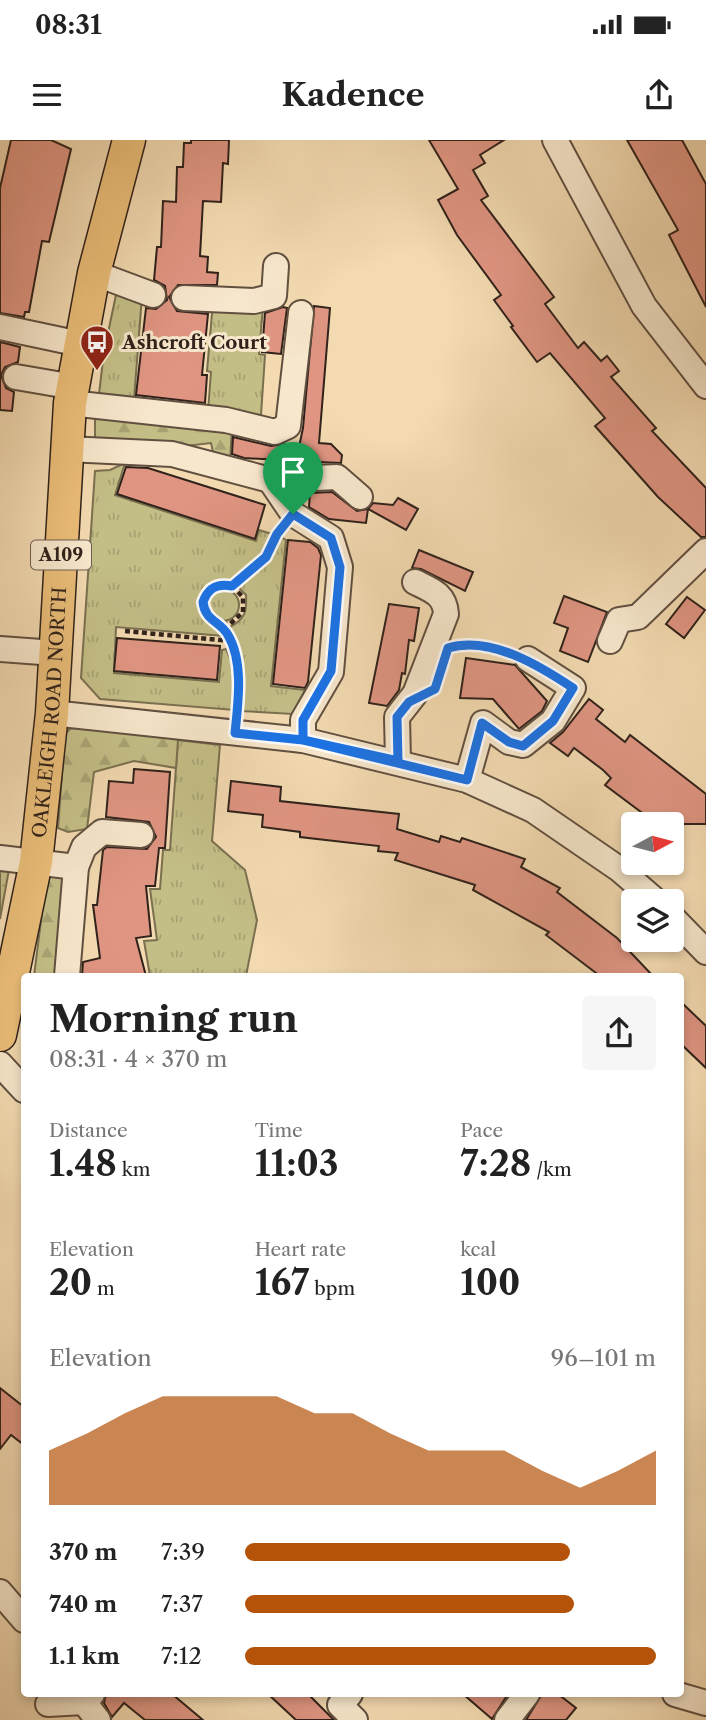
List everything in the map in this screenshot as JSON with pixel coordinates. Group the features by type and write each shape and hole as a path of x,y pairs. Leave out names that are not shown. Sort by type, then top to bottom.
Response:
{"main road":[{"name":"OAKLEIGH ROAD NORTH","path":"0,1035 36,862 52,713 72,395 94,273 129,140"}],"street":[{"path":"555,140 644,306 706,386"},
{"path":"184,298 254,301 274,296 276,266"},
{"path":"94,273 153,295"},
{"path":"16,377 72,395 226,420 275,432 288,426 301,313"},
{"path":"0,327 80,344"},
{"path":"67,449 172,454 270,480 337,477 360,497"},
{"path":"270,480 293,514 331,538 340,567 331,671 303,720 303,740"},
{"path":"611,641 619,620 638,617 706,551"},
{"path":"398,761 397,717 415,694 446,614 446,603 441,595 415,582"},
{"path":"0,649 55,653"},
{"path":"467,780 482,723 509,742 523,746 553,721 573,688 528,659"},
{"path":"52,713 303,740 398,761 467,780 501,792 533,810 619,869 642,889"},
{"path":"67,973 76,867 84,847 102,832 141,835"},
{"path":"0,858 76,867"},
{"path":"684,929 706,952"},
{"path":"0,1064 21,1087"},
{"path":"0,1592 21,1616"},
{"path":"347,1697 340,1705 355,1720"},
{"path":"507,1720 525,1697"},
{"path":"684,1697 706,1703"},
{"path":"48,1706 91,1705"}],"path":[{"path":"235,733 237,666 230,641 205,613 205,595 216,586 232,586 266,557 277,534 293,514"},
{"path":"217,624 230,624 243,611 243,597 232,586"},
{"path":"125,631 230,641"},
{"path":"456,645 463,643 528,659"}],"green space":[{"path":"117,290 142,296 134,399 99,394 104,352"},
{"path":"213,302 263,307 259,354 265,355 261,415 208,412 211,372 207,371"},
{"path":"100,411 232,428 230,461 214,457 211,443 176,447 95,441 95,420"},
{"path":"125,463 115,495 256,541 259,530 272,534 262,557 232,584 214,584 203,598 206,618 224,636 116,627 114,673 219,682 222,650 226,649 233,665 234,710 100,699 81,678 95,471 110,470"},
{"path":"279,536 286,540 271,686 305,690 293,714 241,711 240,666 230,627 244,614 246,595 236,585 262,563"},
{"path":"223,589 234,594 239,605 234,616 223,621 212,616 207,605 212,594"},
{"path":"71,728 159,734 178,740 176,768 134,761 94,772 87,829 68,832 58,828 65,734"},
{"path":"178,740 220,745 212,841 245,870 257,920 247,973 149,973 144,941 157,940 150,889 160,889 163,850 170,850"},
{"path":"0,864 10,864 0,919"},
{"path":"72,872 64,973 34,973 47,873"}],"building":[{"path":"11,140 51,140 71,149 49,242 42,241 29,312 25,312 24,317 0,313 0,188"},
{"path":"191,140 229,140 228,164 223,163 221,202 203,201 200,256 208,257 207,272 218,273 217,285 178,285 169,297 177,311 208,314 202,375 207,375 205,403 136,395 146,308 156,309 167,300 165,286 154,280 157,247 161,247 163,201 176,202 177,167 183,167 184,143 191,143"},
{"path":"429,140 504,140 480,155 485,163 473,170 488,196 481,200 554,297 545,304 578,348 584,342 601,361 607,356 619,371 611,377 656,428 652,431 706,488 706,537 701,537 658,497 595,426 605,418 550,353 537,362 511,327 513,326 494,300 501,295 457,235 438,200 458,189"},
{"path":"627,140 682,140 706,184 706,307 669,235 678,230"},
{"path":"314,306 330,308 319,443 331,444 342,455 341,463 296,461 303,428"},
{"path":"287,308 281,354 262,352 265,313"},
{"path":"0,342 20,347 18,362 5,367 1,375 6,388 14,392 12,411 0,410"},
{"path":"233,437 271,446 285,444 280,460 244,458 232,454"},
{"path":"126,467 148,468 265,505 255,539 117,494"},
{"path":"332,492 357,511 368,509 366,523 329,519 309,507 310,493"},
{"path":"398,498 418,509 406,530 368,509 373,503 393,505"},
{"path":"288,540 310,542 318,548 321,555 308,682 305,688 273,684"},
{"path":"419,550 473,572 465,591 421,569 412,568"},
{"path":"564,596 607,612 588,662 560,651 568,628 554,623"},
{"path":"687,597 705,610 684,638 666,624"},
{"path":"389,604 419,608 414,641 409,640 405,674 402,673 399,690 387,706 369,703"},
{"path":"117,638 220,646 217,680 114,671"},
{"path":"466,658 515,665 547,701 542,711 519,729 493,699 460,698"},
{"path":"589,699 603,710 596,719 625,742 630,735 706,794 706,824 684,824 684,812 641,812 605,785 611,778 574,748 568,756 550,743 563,732"},
{"path":"134,769 170,772 165,848 159,848 155,886 146,886 151,936 136,938 145,973 82,973 83,962 100,958 93,905 97,905 103,850 107,847 147,849 156,837 149,822 106,817 109,781 133,783"},
{"path":"231,781 281,787 280,801 399,814 397,829 439,842 441,836 460,842 462,838 525,859 521,867 560,888 557,892 617,938 621,942 621,952 630,952 650,973 596,973 546,935 549,932 473,890 475,885 395,860 398,853 378,851 379,846 300,837 300,832 262,827 263,815 228,811"},
{"path":"684,1005 706,1026 706,1068 684,1047"},
{"path":"0,1388 21,1405 21,1443 11,1435 0,1449"},
{"path":"105,1697 176,1697 203,1720 145,1720 124,1703 112,1717 104,1703"},
{"path":"271,1697 311,1697 334,1720 296,1720"},
{"path":"466,1697 506,1697 492,1719"},
{"path":"540,1697 562,1697 576,1708 566,1720 526,1720"}],"place":[{"name":"Ashcroft Court","path":"97,372"}],"route":[{"path":"293,514 277,534 266,557 232,586 225,584 209,590 203,602 207,617 228,634 237,666 238,706 235,733 303,740 398,761 467,780 482,723 509,742 523,746 553,721 573,688 528,659 463,643 448,648 435,689 409,702 397,717 398,761 303,740 303,720 331,671 340,567 331,538 293,514"}]}
